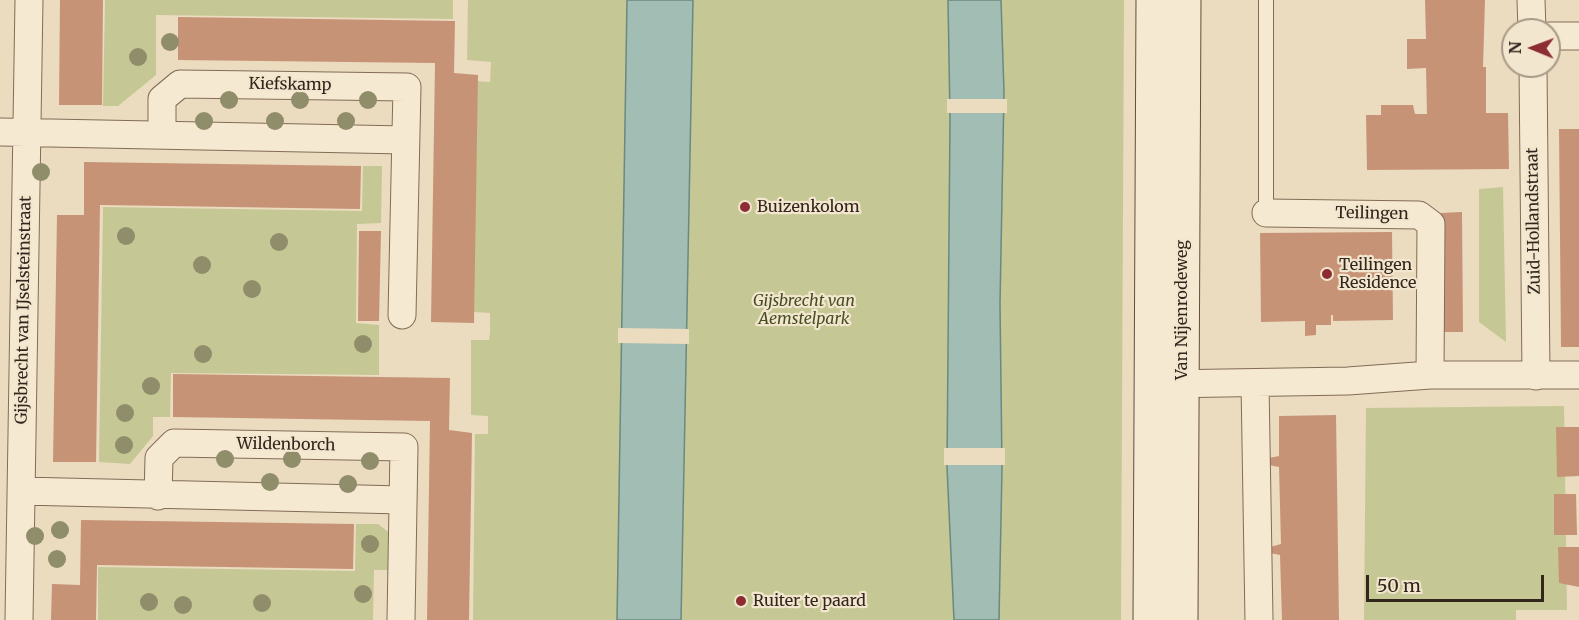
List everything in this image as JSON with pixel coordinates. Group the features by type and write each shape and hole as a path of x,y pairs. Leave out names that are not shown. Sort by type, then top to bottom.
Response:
{"main road":[{"name":"Van Nijenrodeweg","path":"1154,0 1166,384 1181,620"},
{"name":"Van Nijenrodeweg","path":"1150,620 1166,384 1184,0"}],"street":[{"name":"Gijsbrecht van IJselsteinstraat","path":"19,620 14,490 13,132 29,0"},
{"path":"1531,0 1532,18"},
{"path":"1561,36 1579,36"},
{"name":"Zuid-Hollandstraat","path":"1533,78 1536,376"},
{"name":"Kiefskamp","path":"162,135 162,99 180,84 407,87 402,315"},
{"path":"13,132 405,140"},
{"name":"Teilingen","path":"1266,213 1419,215 1431,224 1430,375"},
{"path":"1166,384 1348,381 1430,375 1579,375"},
{"path":"1256,383 1259,620"},
{"name":"Wildenborch","path":"158,496 159,458 174,443 404,447 401,620"},
{"path":"14,490 158,496 403,500"}],"lane":[{"path":"1266,0 1266,213"}],"green space":[{"path":"105,0 453,0 453,19 156,15 156,75 118,106 103,106"},
{"name":"Gijsbrecht van Aemstelpark","path":"468,0 1124,0 1121,620 473,620 475,434 488,434 488,416 471,415 471,340 489,340 490,333 490,313 474,312 475,81 490,82 491,62 467,60"},
{"path":"363,166 382,166 381,223 357,224 356,323 379,325 379,375 171,373 170,417 153,417 153,436 130,464 99,462 103,207 362,211"},
{"path":"1503,187 1506,342 1479,322 1479,189"},
{"path":"1564,406 1567,610 1516,610 1516,620 1364,620 1366,408"},
{"path":"356,524 378,524 391,534 390,570 374,570 373,620 98,620 98,567 355,571"}],"shaded area":[{"path":"627,0 693,0 681,620 617,620"},
{"path":"948,0 1001,0 1004,92 1000,304 1002,468 999,620 954,620 947,467 950,118"}],"pier":[{"path":"947,99 1007,99 1007,113 947,113"},
{"path":"618,328 689,329 689,344 618,343"},
{"path":"944,448 1005,448 1005,465 944,465"}],"building":[{"path":"60,0 103,0 102,105 59,105"},
{"path":"1425,0 1485,0 1483,67 1486,67 1486,113 1508,113 1509,169 1367,170 1366,115 1381,115 1381,105 1413,105 1415,114 1427,114 1426,68 1407,69 1407,39 1426,39"},
{"path":"178,17 455,21 454,73 478,75 474,323 431,322 435,63 178,60"},
{"path":"1559,129 1579,129 1579,347 1561,347"},
{"path":"84,162 361,166 360,209 100,205 96,462 53,462 57,215 84,215"},
{"path":"1462,212 1463,332 1442,332 1440,213"},
{"path":"359,231 381,231 379,321 358,321"},
{"name":"Teilingen Residence","path":"1392,232 1393,320 1333,321 1333,315 1331,315 1331,325 1316,325 1316,335 1305,336 1305,321 1261,322 1260,233"},
{"path":"173,374 450,378 449,430 472,433 469,620 427,620 430,421 173,417"},
{"path":"1336,415 1339,620 1282,620 1280,555 1270,553 1270,547 1281,544 1279,467 1269,465 1269,458 1279,456 1279,416"},
{"path":"1556,427 1579,427 1579,476 1557,477"},
{"path":"1554,494 1576,494 1577,535 1554,535"},
{"path":"81,520 354,524 353,569 97,565 96,620 51,620 52,584 80,585"},
{"path":"1558,547 1579,547 1579,587 1559,583"}],"place":[{"name":"Buizenkolom","path":"745,207"},
{"name":"Teilingen Residence","path":"1327,274"},
{"name":"Ruiter te paard","path":"741,601"}]}
